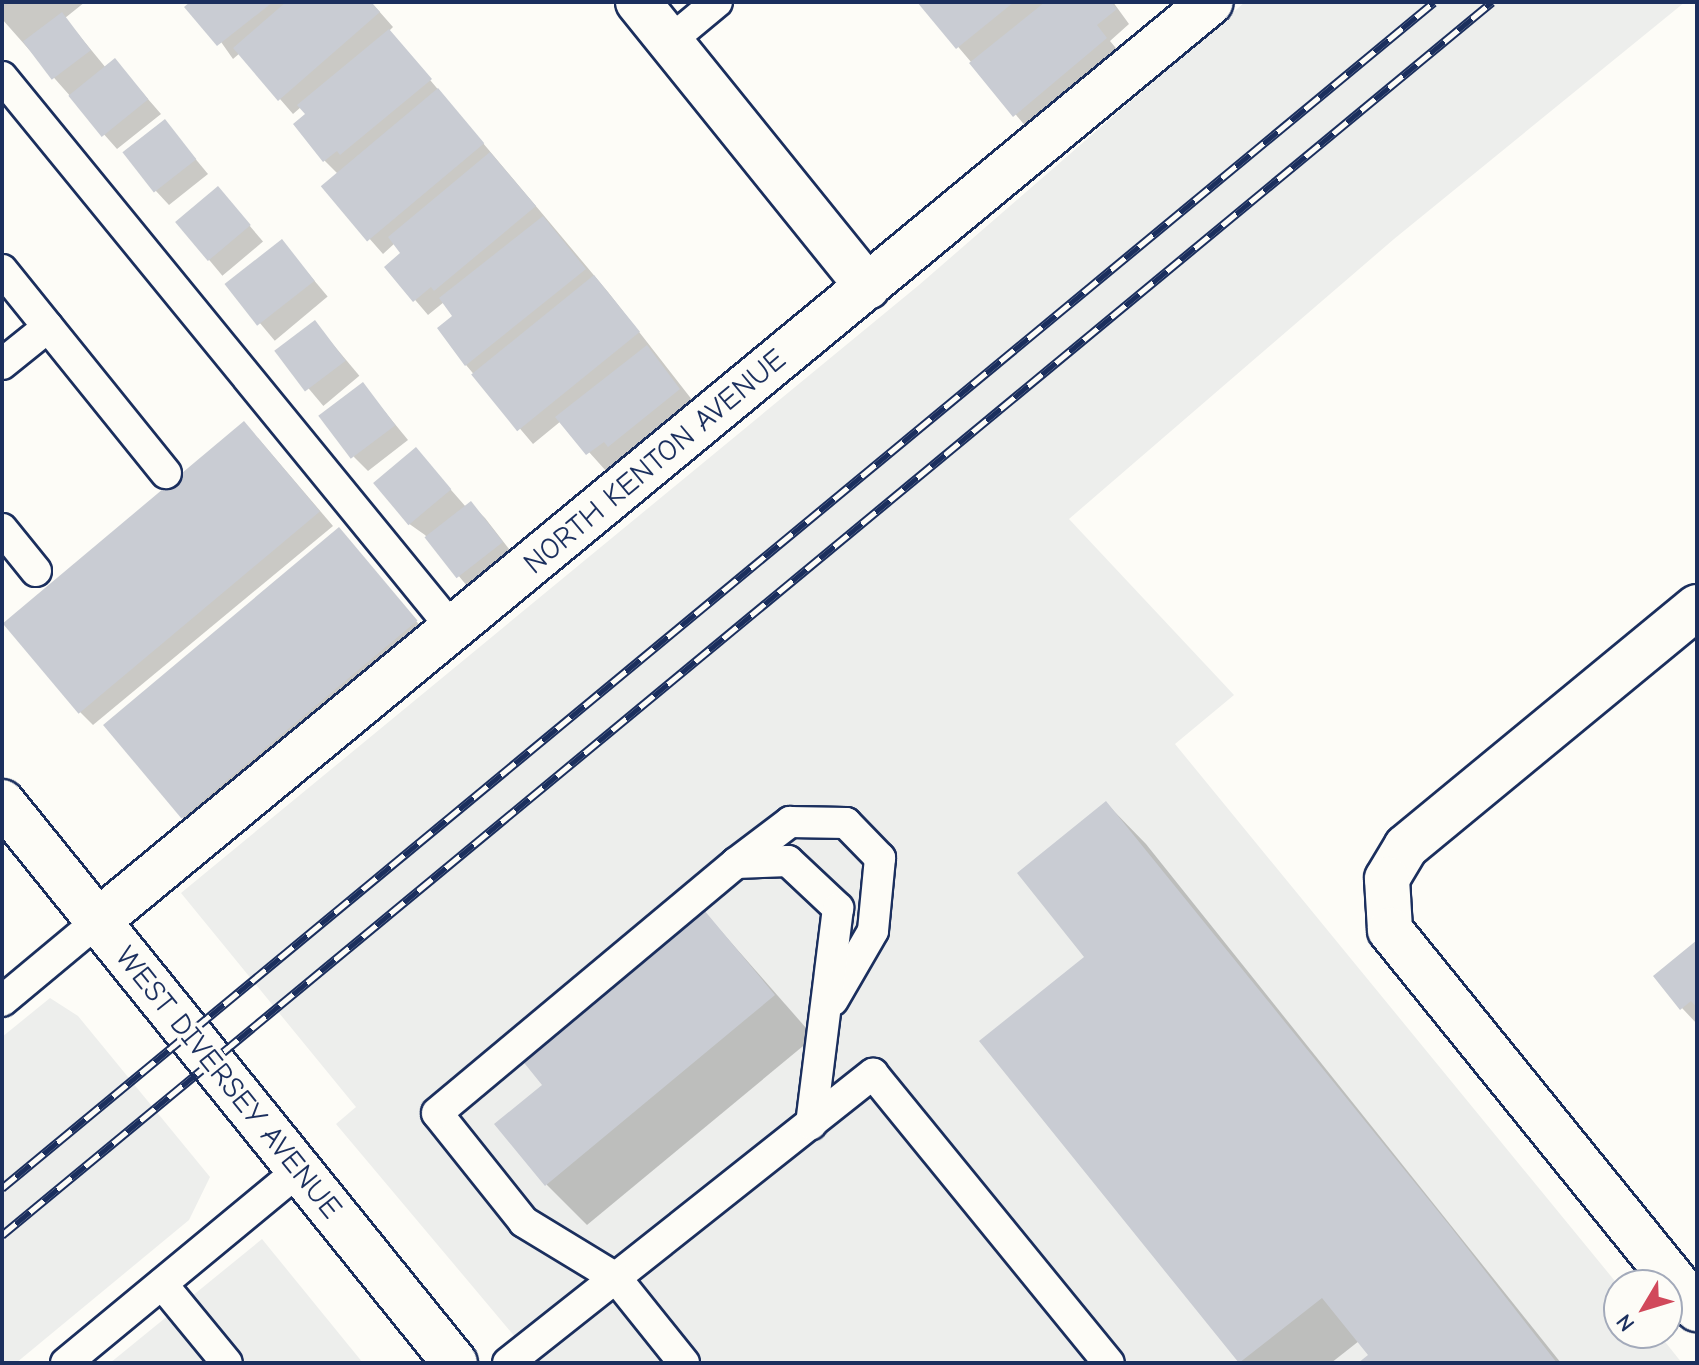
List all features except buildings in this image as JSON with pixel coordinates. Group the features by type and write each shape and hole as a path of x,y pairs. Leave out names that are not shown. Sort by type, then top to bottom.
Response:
{"street":[{"path":"638,2 868,287"},
{"name":"NORTH KENTON AVENUE","path":"98,921 1211,2"},
{"path":"1697,607 1406,847 1387,879 1390,930 1697,1309"},
{"name":"WEST DIVERSEY AVENUE","path":"2,802 455,1363"}],"lane":[{"path":"670,41 717,2"},
{"path":"2,77 453,629"},
{"path":"2,270 166,473"},
{"path":"2,364 48,327"},
{"path":"2,529 36,571"},
{"path":"684,1363 616,1278 524,1222 437,1113 736,863 790,822 846,823 880,858 873,931 826,1012"},
{"path":"736,863 788,861 838,908 811,1124"},
{"path":"2,1001 98,921"},
{"path":"508,1363 873,1074 1109,1363"},
{"path":"66,1363 299,1170"},
{"path":"162,1284 227,1363"}],"shaded area":[{"path":"1245,2 1685,2 1394,239 1069,519 1234,695 1175,744 1605,1269 1603,1349 1671,1349 1682,1363 537,1363 336,1124 356,1107 181,893 919,285"},
{"path":"50,998 78,1016 210,1177 189,1220 16,1363 2,1363 2,1037"},
{"path":"262,1239 363,1363 110,1363"}],"railway":[{"path":"2,1188 1434,2"},
{"path":"2,1235 1492,2"}]}
